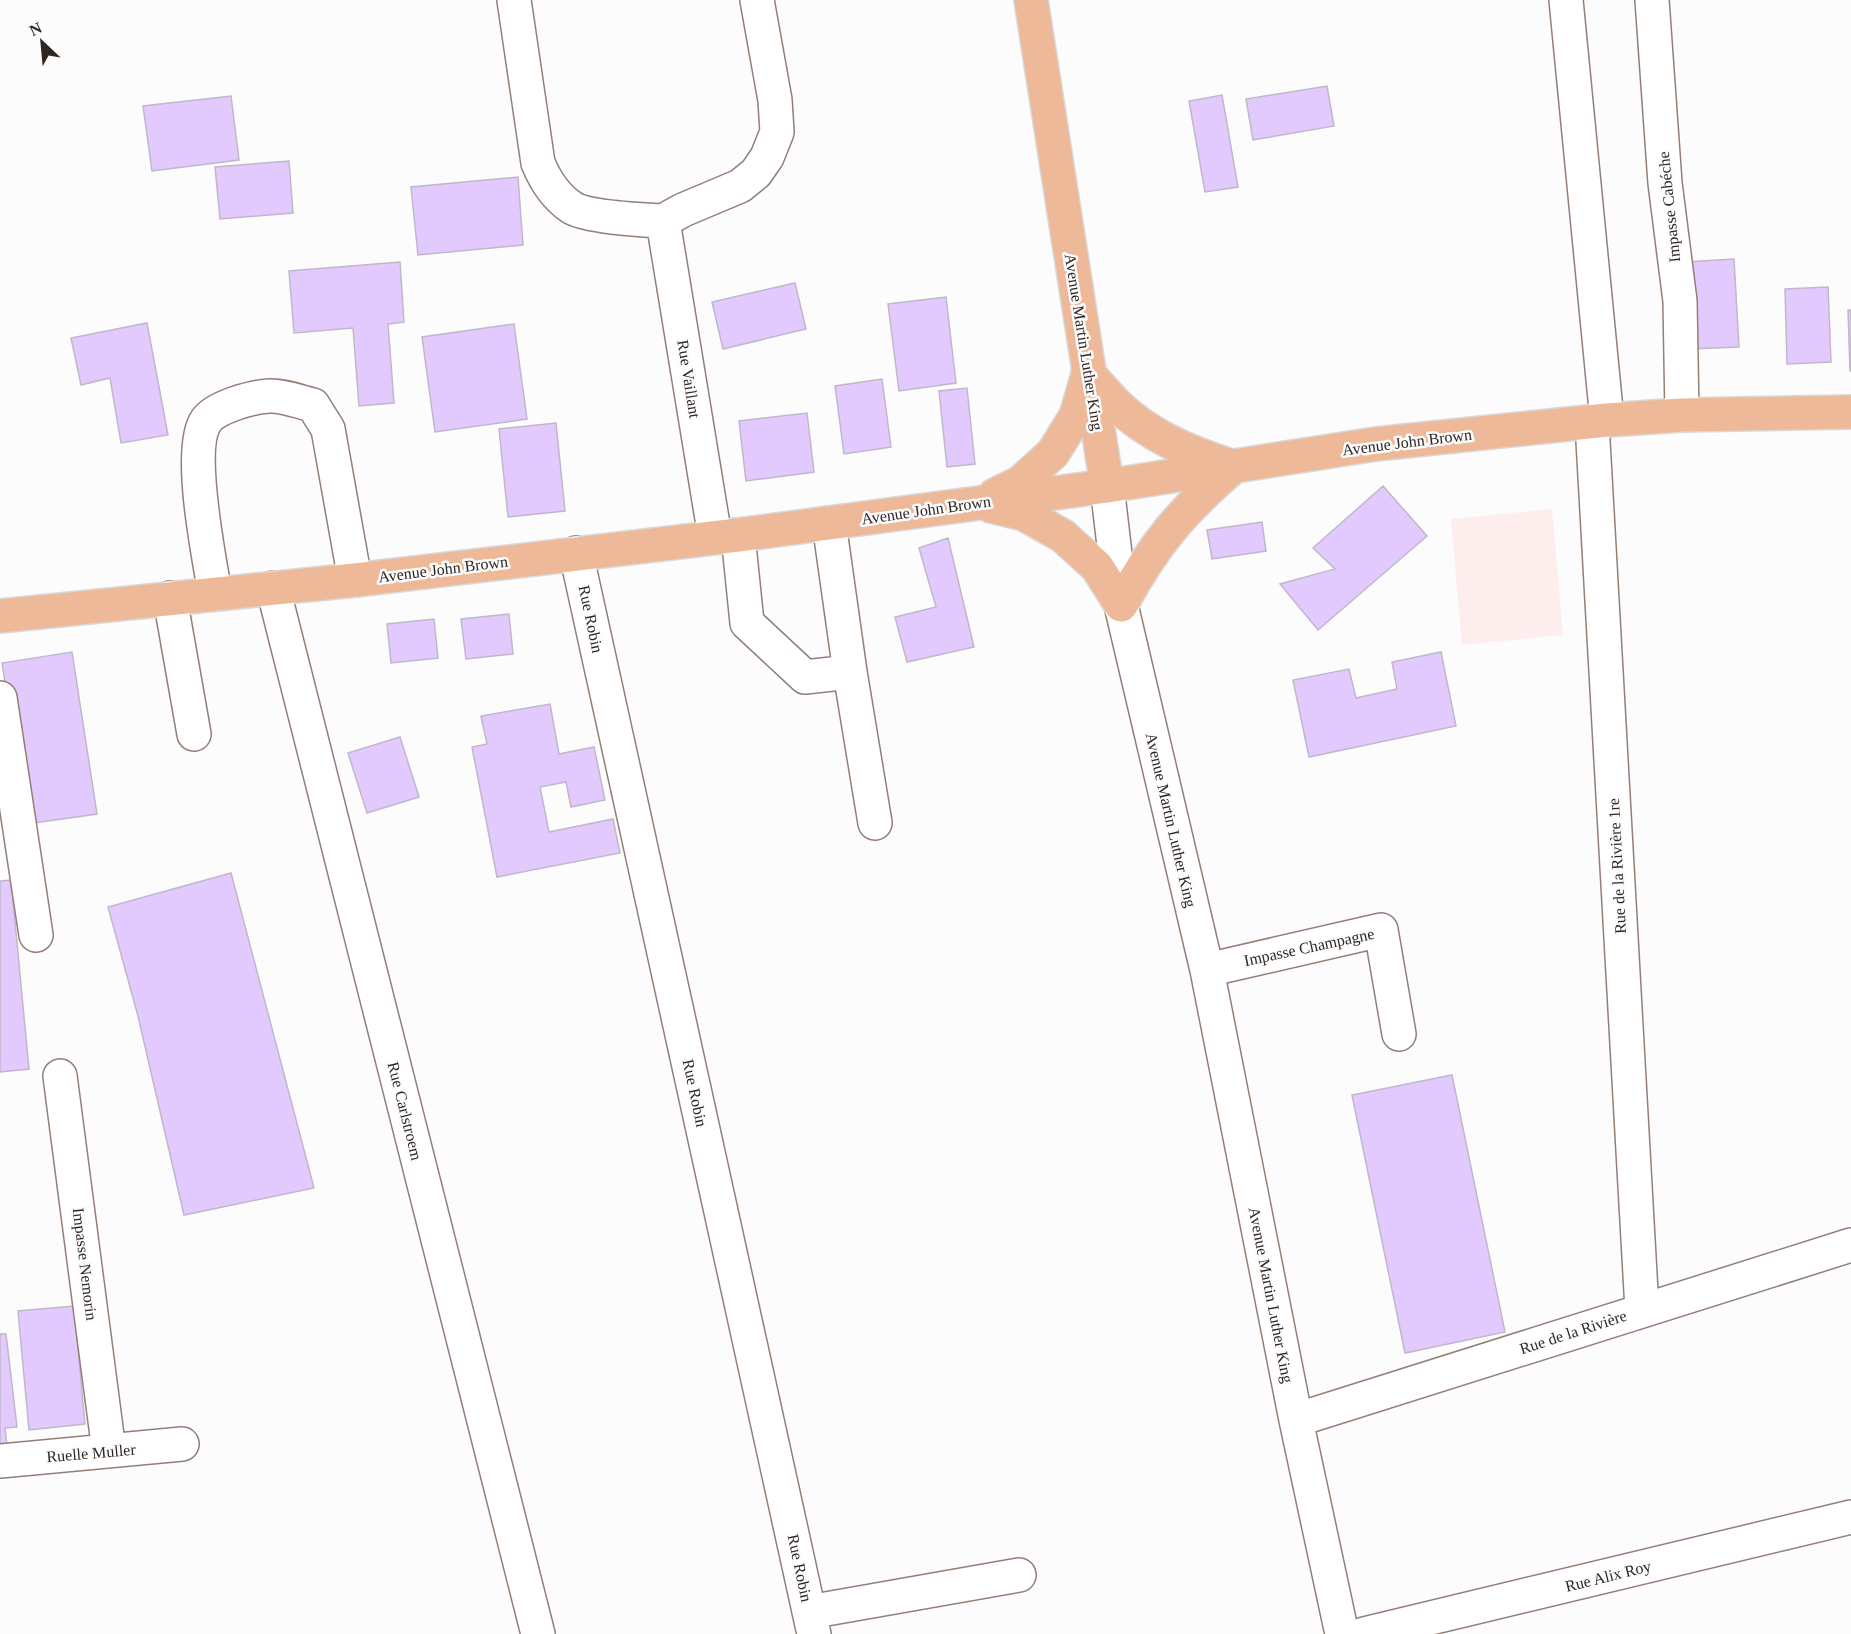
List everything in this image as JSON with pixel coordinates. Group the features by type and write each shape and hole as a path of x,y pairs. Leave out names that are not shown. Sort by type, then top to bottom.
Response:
{"main road":[{"name":"Avenue Martin Luther King","path":"1031,0 1107,486"},
{"path":"1088,373 1118,406 1153,432 1191,453 1233,467"},
{"path":"980,503 1020,483 1053,453 1076,416 1088,373"},
{"name":"Avenue John Brown","path":"0,616 355,580 727,536 1107,486 1376,444 1682,415 1851,412"},
{"path":"980,503 1024,514 1064,536 1097,567 1121,605 1143,566 1169,530 1198,496 1233,467"}],"street":[{"path":"514,0 537,163 545,180 572,209 612,217 663,221 740,186 756,173 767,157 777,132 775,100 757,0"},
{"name":"Rue de la Rivière 1re","path":"1566,0 1600,422 1642,1310"},
{"name":"Impasse Cabéche","path":"1652,0 1665,183 1680,301 1682,415"},
{"name":"Rue Vaillant","path":"663,221 747,623 805,677 850,672"},
{"path":"215,593 206,540 200,484 199,445 206,421 230,404 270,396 314,405 328,429 355,580"},
{"name":"Avenue Martin Luther King","path":"1107,486 1121,605 1207,970 1296,1420 1342,1634"},
{"path":"829,523 850,672 875,823"},
{"name":"Rue Robin","path":"576,553 812,1623"},
{"name":"Rue Carlstroem","path":"273,588 538,1634"},
{"path":"170,598 194,734"},
{"path":"0,698 36,935"},
{"name":"Impasse Champagne","path":"1207,970 1381,930 1399,1034"},
{"name":"Impasse Nemorin","path":"60,1076 109,1451"},
{"name":"Rue de la Rivière","path":"1296,1420 1851,1245"},
{"name":"Ruelle Muller","path":"0,1461 182,1444"},
{"name":"Rue Alix Roy","path":"1364,1634 1851,1517"},
{"path":"812,1623 1019,1575"}],"shaded area":[{"path":"1552,509 1563,635 1462,645 1451,519"}],"building":[{"path":"1327,86 1334,126 1253,140 1246,99"},
{"path":"1222,95 1238,187 1205,192 1189,101"},
{"path":"231,96 239,160 152,171 143,106"},
{"path":"289,161 293,213 220,219 215,167"},
{"path":"518,177 523,245 418,255 411,187"},
{"path":"1734,259 1739,347 1689,349 1685,262"},
{"path":"400,262 404,322 388,324 394,403 359,406 353,328 294,333 289,271"},
{"path":"795,283 806,329 723,349 712,302"},
{"path":"1828,287 1831,362 1787,364 1785,289"},
{"path":"946,297 956,383 899,391 888,304"},
{"path":"1848,310 1851,310 1851,371 1850,371"},
{"path":"147,323 168,435 121,443 110,378 81,385 71,338"},
{"path":"514,324 527,419 435,432 422,337"},
{"path":"882,379 891,447 844,454 835,386"},
{"path":"967,388 975,464 947,467 939,391"},
{"path":"807,413 814,472 746,481 739,421"},
{"path":"556,423 565,511 508,517 499,429"},
{"path":"1383,486 1427,536 1318,630 1280,584 1335,569 1313,548"},
{"path":"1262,522 1266,551 1212,559 1207,530"},
{"path":"948,538 974,647 907,662 895,617 936,607 919,548"},
{"path":"509,614 513,654 466,659 461,619"},
{"path":"434,619 438,658 391,663 387,624"},
{"path":"72,652 97,814 27,824 2,663"},
{"path":"1441,652 1456,726 1309,757 1293,680 1349,669 1356,698 1397,689 1392,662"},
{"path":"550,704 559,754 594,747 605,800 571,807 566,782 540,787 549,832 613,819 620,853 497,877 472,747 487,744 481,716"},
{"path":"400,737 419,797 367,813 348,753"},
{"path":"231,873 314,1188 184,1215 138,1016 108,907"},
{"path":"11,880 29,1069 0,1072 0,881"},
{"path":"1452,1075 1505,1332 1405,1353 1352,1095"},
{"path":"74,1306 85,1424 29,1430 18,1311"},
{"path":"0,1334 6,1334 17,1427 5,1428 8,1454 0,1455"}]}
